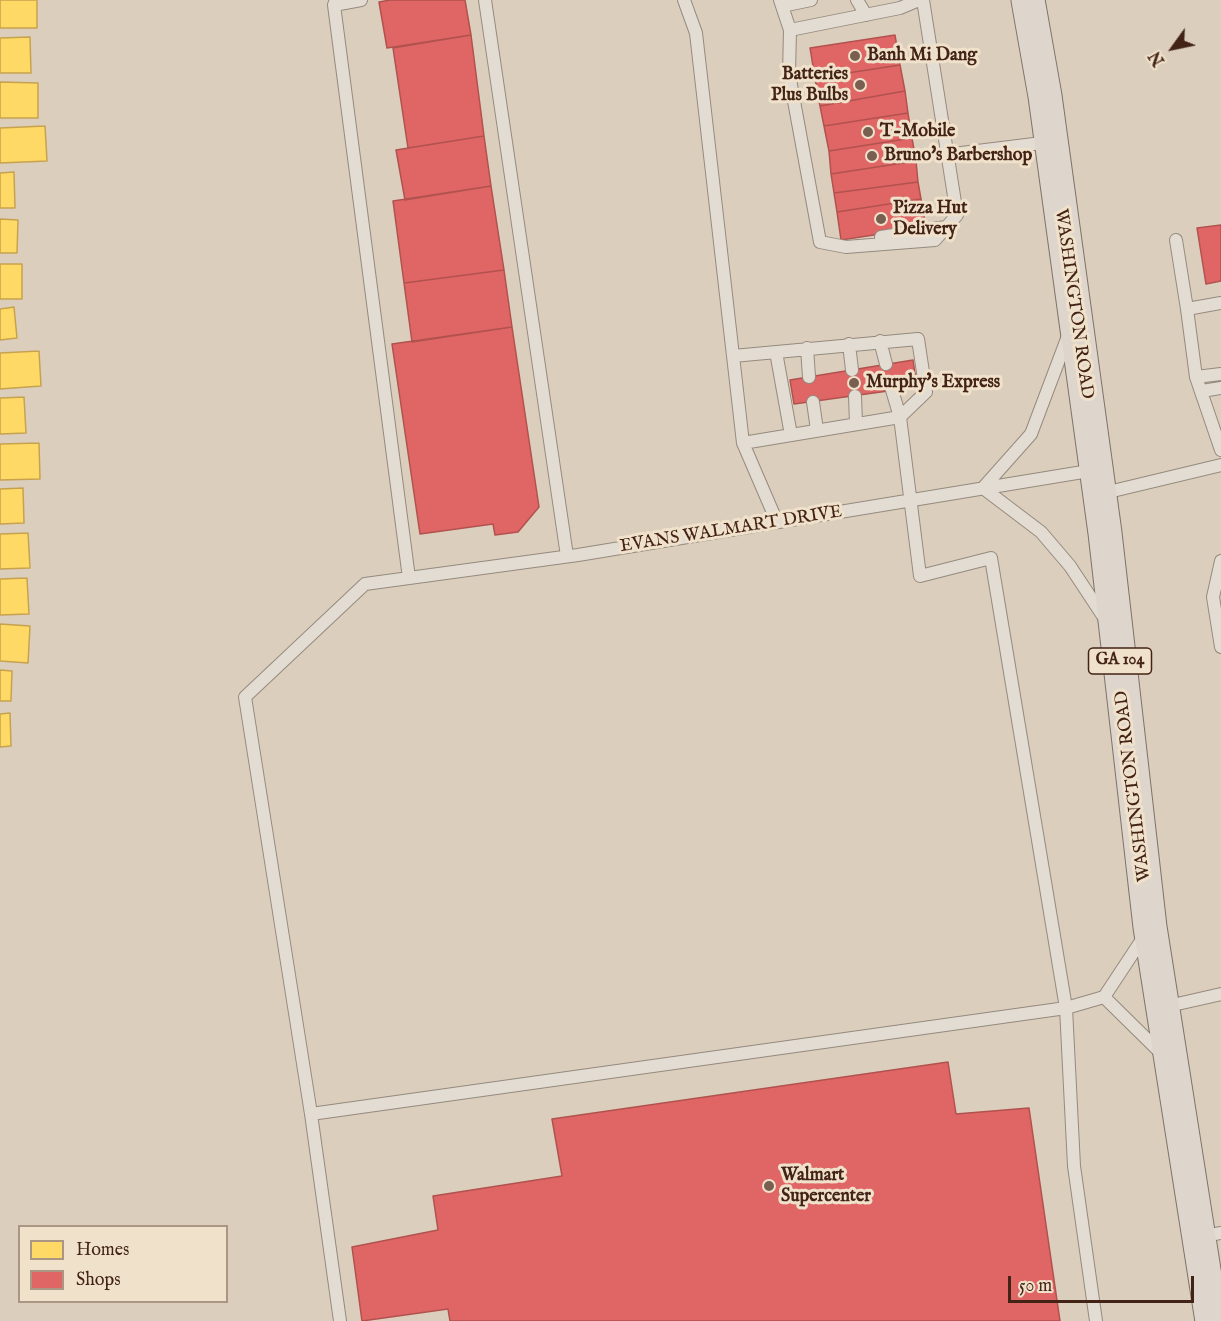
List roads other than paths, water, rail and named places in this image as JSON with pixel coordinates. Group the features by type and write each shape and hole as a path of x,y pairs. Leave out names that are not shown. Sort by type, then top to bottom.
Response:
{"main road":[{"name":"WASHINGTON ROAD","path":"1028,0 1051,141 1098,482 1150,927 1172,1063 1210,1235 1212,1321"}],"lane":[{"path":"361,0 335,2 409,578"},
{"path":"485,0 567,556"},
{"path":"684,0 696,33 743,443 777,522"},
{"path":"790,30 900,8 921,0 945,155 957,215 935,240 846,247 820,242 789,74 790,30 781,3 811,0"},
{"path":"857,0 866,15"},
{"path":"945,155 1051,141"},
{"path":"1176,240 1196,377 1221,450"},
{"path":"1187,309 1221,303"},
{"path":"1075,315 1031,434 983,488 1041,532 1070,566 1117,638"},
{"path":"733,356 918,339 926,392 900,417 743,443"},
{"path":"880,341 886,364"},
{"path":"849,344 852,370"},
{"path":"807,348 809,377"},
{"path":"776,352 791,435"},
{"path":"1196,377 1221,374"},
{"path":"1202,391 1221,388"},
{"path":"892,390 900,417 920,576 991,558 1066,1008 1074,1166 1096,1321"},
{"path":"855,396 856,424"},
{"path":"813,402 817,430"},
{"name":"EVANS WALMART DRIVE","path":"311,1114 245,697 365,584 567,556 983,488 1098,482 1221,465"},
{"path":"1221,561 1212,597 1221,647"},
{"path":"340,1321 311,1114 1066,1008 1104,997 1150,927"},
{"path":"1163,1008 1221,994"},
{"path":"1104,997 1172,1063"}],"place":[{"name":"Banh Mi Dang","path":"855,56"},
{"name":"Batteries Plus Bulbs","path":"860,85"},
{"name":"T-Mobile","path":"868,132"},
{"name":"Bruno's Barbershop","path":"872,156"},
{"name":"Pizza Hut Delivery","path":"881,219"},
{"name":"Murphy's Express","path":"854,383"},
{"name":"Walmart Supercenter","path":"769,1186"}]}
